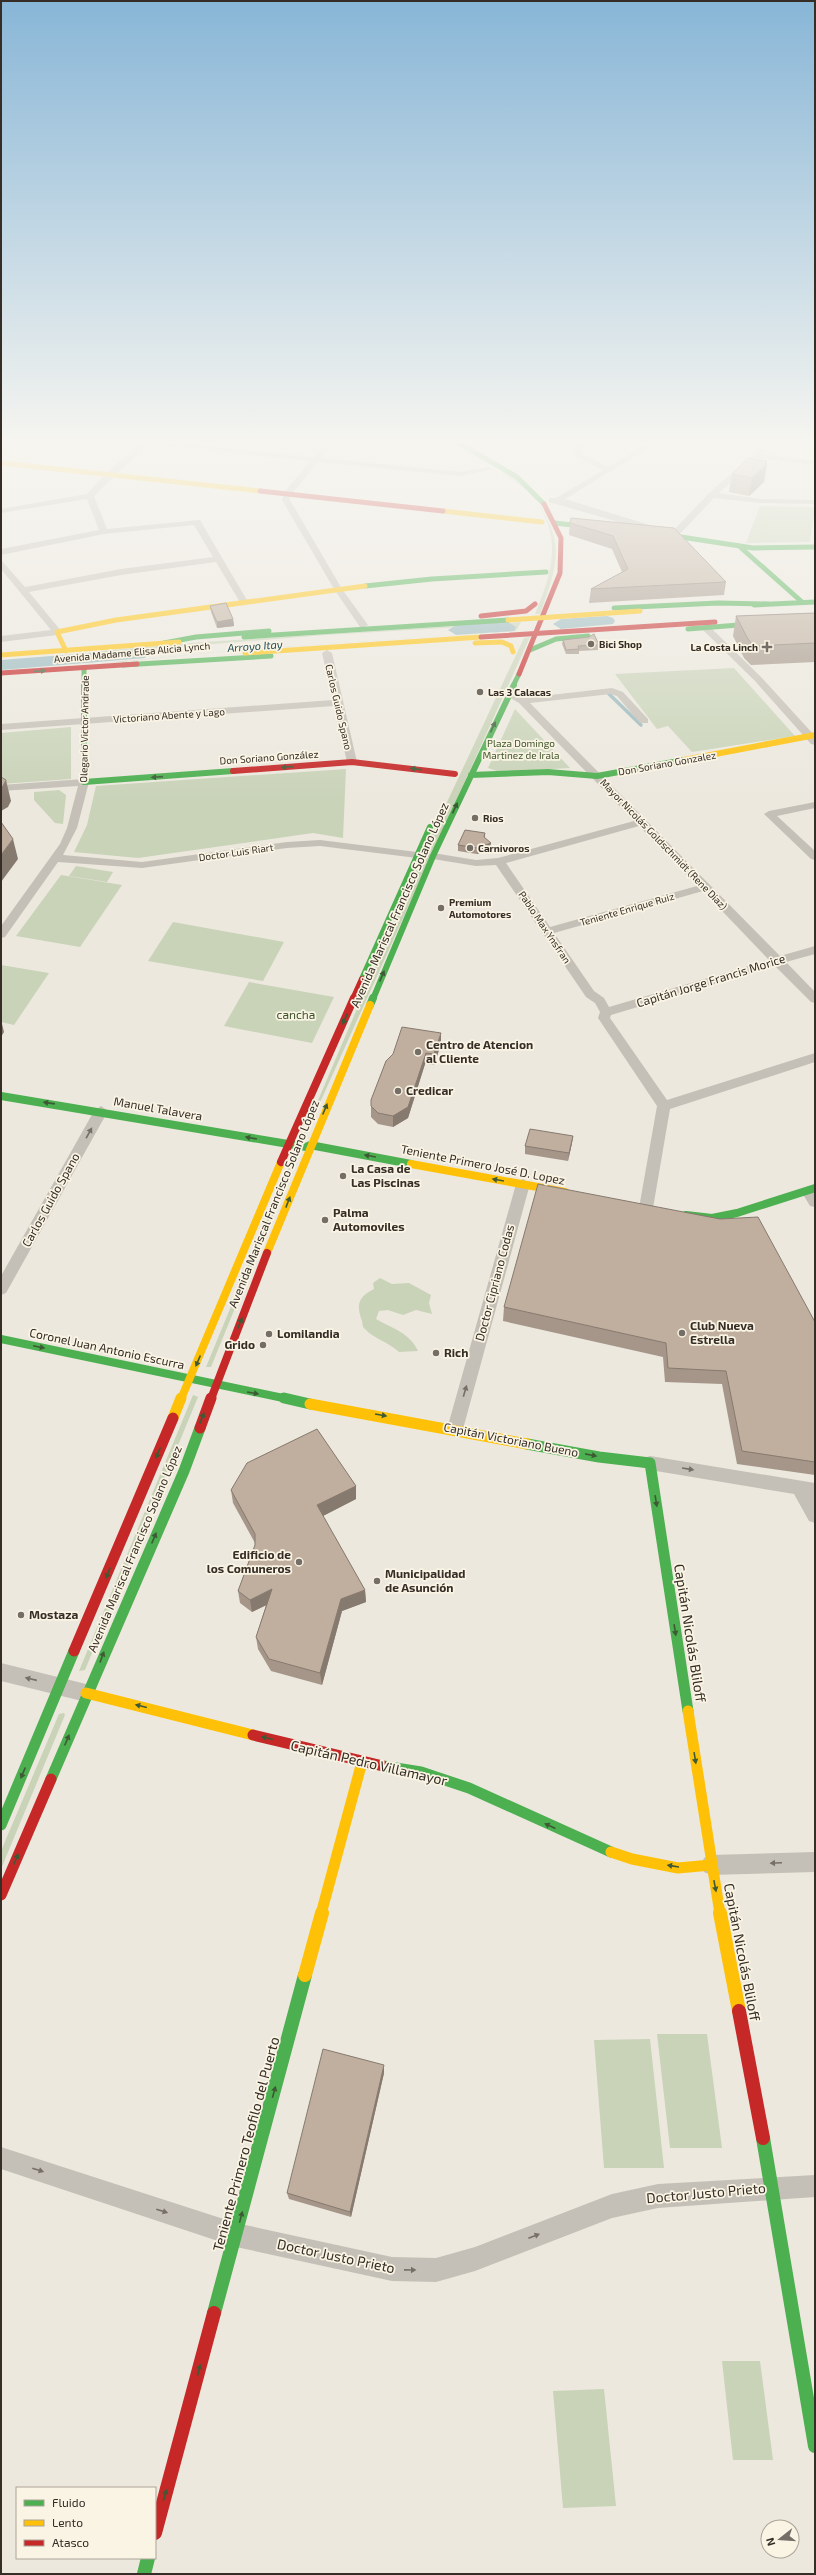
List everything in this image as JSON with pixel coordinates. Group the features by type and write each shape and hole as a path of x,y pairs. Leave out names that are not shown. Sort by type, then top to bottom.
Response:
{"main road":[{"path":"542,585 548,563"},
{"name":"Avenida Mariscal Francisco Solano López","path":"1,1895 84,1692 184,1471 211,1384 310,1145 433,856 530,650 551,600 562,563"},
{"path":"759,563 802,602"},
{"path":"66,651 57,632 116,620 338,589 432,579 546,572"},
{"path":"551,600 554,608 572,610 718,603 769,604"},
{"path":"164,643 225,634 517,613 530,609 536,601 508,663"},
{"name":"Avenida Madame Elisa Alicia Lynch","path":"1,655 244,637 707,607 815,602"},
{"name":"Avenida Madame Elisa Alicia Lynch","path":"1,673 124,665 245,653 715,622 772,620 706,628"},
{"path":"530,650 556,639 706,628"},
{"path":"124,665 496,641 509,644 513,652"},
{"name":"Olegario Victor Andrade","path":"84,668 84,782"},
{"name":"Don Soriano Gonzalez","path":"470,775 548,772 597,776 813,738"},
{"name":"Don Soriano González","path":"84,782 352,762 455,774"},
{"name":"Avenida Mariscal Francisco Solano López","path":"1,1825 290,1144 433,821"},
{"name":"Manuel Talavera","path":"1,1096 101,1111 306,1147 310,1145"},
{"name":"Teniente Primero José D. Lopez","path":"310,1145 577,1195"},
{"path":"673,1213 712,1218 813,1194"},
{"name":"Coronel Juan Antonio Escurra","path":"1,1339 211,1384"},
{"name":"Capitán Victoriano Bueno","path":"211,1384 599,1457 650,1462"},
{"name":"Capitán Nicolás Bliloff","path":"650,1462 711,1866 772,2187 815,2446"},
{"name":"Capitán Pedro Villamayor","path":"84,1692 362,1762 421,1772 469,1788 596,1847 632,1859 678,1868 711,1866"},
{"name":"Teniente Primero Teofilo del Puerto","path":"156,2529 362,1762"},
{"path":"144,2574 148,2559"}],"street":[{"path":"1,563 25,590 57,632 1,640"},
{"path":"25,590 121,572 187,563"},
{"path":"221,563 244,602"},
{"path":"323,563 338,589 363,625"},
{"path":"706,628 758,678 813,738"},
{"name":"Carlos Guido Spano","path":"327,652 337,703 352,762"},
{"path":"522,701 612,691 620,694 644,721"},
{"name":"Mayor Nicolás Goldschmidt (Rene Diaz)","path":"509,694 522,701 815,999"},
{"name":"Victoriano Abente y Lago","path":"1,727 337,703"},
{"path":"1,788 84,782"},
{"name":"Olegario Victor Andrade","path":"1,934 65,844 72,828 84,782"},
{"path":"815,806 768,814 815,857"},
{"path":"433,856 476,863 499,861 642,822"},
{"name":"Doctor Luis Riart","path":"55,858 142,865 287,845 320,843 417,855"},
{"name":"Pablo Max Ynsfran","path":"499,861 590,994 589,1004 596,1015 605,1015"},
{"name":"Teniente Enrique Ruiz","path":"548,931 706,887"},
{"name":"Capitán Jorge Francis Morice","path":"605,1015 815,950"},
{"path":"605,1015 664,1106 646,1208"},
{"path":"664,1106 815,1057"},
{"name":"Carlos Guido Spano","path":"1,1289 101,1111"},
{"name":"Doctor Cipriano Codas","path":"455,1429 523,1184"},
{"name":"Capitán Victoriano Bueno","path":"650,1462 807,1489"},
{"path":"807,1489 815,1516"},
{"path":"1,1672 84,1692"},
{"name":"Capitán Pedro Villamayor","path":"711,1866 815,1862"},
{"name":"Doctor Justo Prieto","path":"1,2158 236,2235 392,2270 436,2270 475,2259 612,2206 658,2196 772,2187 815,2186"}],"green space":[{"path":"551,563 555,563 551,582 540,614 535,614 546,584"},
{"path":"521,622 516,631 235,650 102,664 136,659 141,652 101,654 101,651 203,642"},
{"path":"530,637 304,1138 302,1138 425,849 524,638"},
{"path":"734,668 795,736 692,752 668,726 657,729 615,674"},
{"name":"Plaza Domingo Martinez de Irala","path":"515,709 570,768 500,772 488,768"},
{"path":"71,727 71,779 1,784 1,733"},
{"path":"346,769 343,838 313,833 138,858 74,852 87,825 96,786"},
{"path":"59,790 66,795 63,824 55,823 34,800 34,792"},
{"path":"76,866 113,872 107,882 69,876"},
{"path":"61,875 122,885 80,947 16,936"},
{"path":"173,922 284,942 263,981 148,961"},
{"path":"1,965 49,973 14,1025 1,1022"},
{"name":"cancha","path":"249,982 334,997 312,1043 224,1026"},
{"path":"295,1151 299,1151 211,1367 206,1367"},
{"path":"380,1278 392,1284 409,1283 431,1295 429,1303 432,1314 416,1310 403,1315 388,1310 379,1311 376,1319 405,1335 410,1339 418,1351 399,1352 372,1335 363,1327 359,1310 360,1302 365,1295 374,1289 373,1283"},
{"path":"193,1395 198,1397 85,1670 79,1671"},
{"path":"64,1713 65,1715 1,1869 1,1851 59,1714"},
{"path":"657,2034 707,2034 722,2148 670,2148"},
{"path":"650,2039 664,2168 604,2168 594,2040"},
{"path":"722,2361 760,2361 773,2460 733,2460"},
{"path":"604,2389 616,2506 563,2508 553,2391"}],"water":[{"path":"95,655 96,662 1,668 1,661"}],"pier":[{"path":"776,605 781,616 571,628 567,619 569,617"},
{"path":"496,625 493,633 237,650 127,661 127,651 325,635"}],"building":[{"path":"625,563 708,563 726,582 591,589 628,569"},
{"path":"226,603 233,619 217,622 210,606"},
{"path":"815,613 815,643 754,646 748,639 736,616"},
{"path":"594,634 599,645 578,646 579,649 566,650 563,640 589,637"},
{"path":"1,777 6,780 1,788"},
{"path":"1,822 13,839 1,855"},
{"path":"465,830 485,833 484,837 491,843 477,848 458,845"},
{"path":"402,1027 441,1033 434,1054 426,1053 408,1107 393,1116 378,1113 371,1106 371,1100 386,1061 393,1054"},
{"path":"530,1129 573,1136 569,1153 525,1146"},
{"name":"Club Nueva Estrella","path":"538,1184 720,1219 758,1217 815,1322 815,1462 742,1451 726,1371 668,1368 666,1343 504,1307"},
{"name":"Edificio de los Comuneros","path":"317,1429 356,1486 317,1505 365,1590 341,1599 320,1673 269,1659 256,1637 272,1589 250,1600 238,1591 255,1545 255,1534 231,1490 247,1463"},
{"path":"323,2049 384,2065 350,2212 287,2193"}],"waterway":[{"name":"Arroyo Itay","path":"561,624 607,621"},
{"name":"Arroyo Itay","path":"456,630 508,627"},
{"name":"Arroyo Itay","path":"1,665 139,654"},
{"path":"608,693 641,725"}],"traffic: fast":[{"path":"758,563 802,602"},
{"path":"365,586 432,579 546,572"},
{"path":"754,605 815,602"},
{"path":"614,608 718,603 769,604"},
{"path":"244,637 508,620"},
{"path":"688,629 764,623"},
{"path":"164,643 196,637 269,631"},
{"path":"530,650 556,639 588,636"},
{"path":"123,665 271,656"},
{"path":"84,668 84,782 233,771"},
{"path":"370,1005 433,856 519,674"},
{"path":"471,775 548,772 597,776 684,760"},
{"path":"362,979 430,827"},
{"path":"1,1096 306,1147 310,1145 411,1164"},
{"path":"686,1215 712,1218 737,1213 815,1188"},
{"path":"1,1339 310,1404"},
{"path":"51,1779 184,1471 200,1428"},
{"path":"527,1444 599,1457 650,1463 688,1711"},
{"path":"1,1825 74,1651"},
{"path":"383,1766 421,1772 469,1788 611,1852"},
{"path":"214,2313 305,1975"},
{"path":"763,2138 815,2446"},
{"path":"144,2574 148,2559"}],"traffic: slow":[{"path":"66,651 57,632 116,620 365,586"},
{"path":"508,620 640,611"},
{"path":"245,653 481,637"},
{"path":"1,655 179,642"},
{"path":"475,643 502,642 511,646 513,652"},
{"path":"684,760 815,735"},
{"path":"267,1253 370,1005"},
{"path":"173,1418 281,1162"},
{"path":"411,1164 565,1192"},
{"path":"310,1404 527,1444"},
{"path":"86,1693 253,1735"},
{"path":"688,1711 711,1865 739,2011"},
{"path":"305,1975 362,1762"},
{"path":"611,1852 632,1859 678,1868 711,1865"}],"traffic: jam":[{"path":"519,674 560,573 560,563"},
{"path":"481,616 526,611 535,604"},
{"path":"481,637 715,622"},
{"path":"1,673 137,664"},
{"path":"233,771 352,762 455,774"},
{"path":"281,1162 362,979"},
{"path":"200,1428 267,1253"},
{"path":"74,1651 173,1418"},
{"path":"253,1735 383,1766"},
{"path":"1,1895 51,1779"},
{"path":"739,2011 763,2138"},
{"path":"156,2529 214,2313"}],"place":[{"name":"Bici Shop","path":"591,644"},
{"name":"La Costa Linch","path":"767,647"},
{"name":"Las 3 Calacas","path":"480,692"},
{"name":"Rios","path":"475,818"},
{"name":"Carnivoros","path":"470,848"},
{"name":"Premium Automotores","path":"441,908"},
{"name":"Centro de Atencion al Cliente","path":"418,1052"},
{"name":"Credicar","path":"398,1091"},
{"name":"La Casa de Las Piscinas","path":"343,1176"},
{"name":"Palma Automoviles","path":"325,1220"},
{"name":"Club Nueva Estrella","path":"682,1333"},
{"name":"Lomilandia","path":"269,1334"},
{"name":"Grido","path":"263,1345"},
{"name":"Rich","path":"436,1353"},
{"name":"Edificio de los Comuneros","path":"299,1562"},
{"name":"Municipalidad de Asunción","path":"377,1581"},
{"name":"Mostaza","path":"21,1615"}]}
